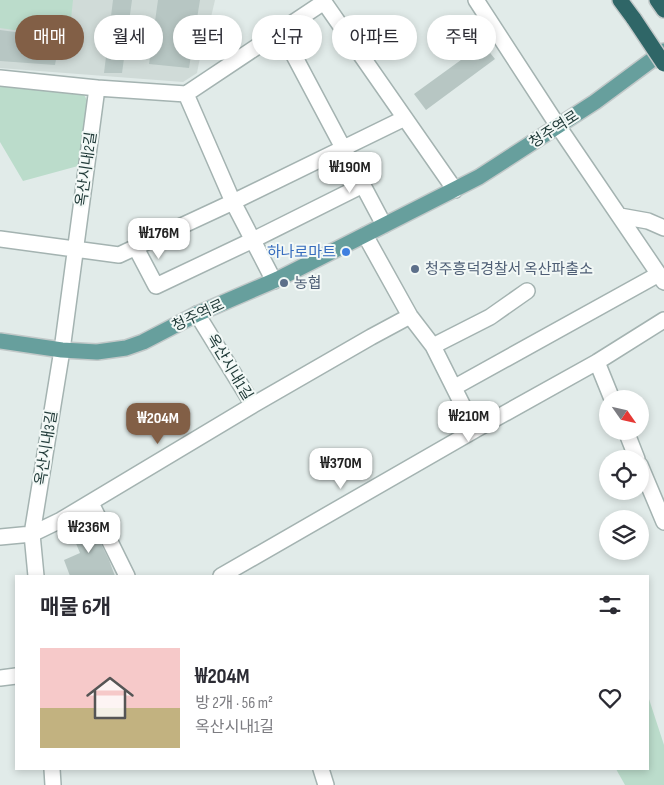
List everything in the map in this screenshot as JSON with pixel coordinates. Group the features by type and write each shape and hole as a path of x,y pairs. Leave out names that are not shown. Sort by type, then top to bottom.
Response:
{"highway":[{"path":"620,0 664,64"}],"main road":[{"name":"청주역로","path":"0,341 62,350 97,352 126,348 143,342 197,314 274,281 480,177 595,102 664,51"}],"street":[{"path":"455,387 662,278 558,126 476,0"},
{"path":"304,15 325,1 455,190"},
{"path":"0,78 97,88 186,94 252,50"},
{"path":"296,60 384,226"},
{"name":"옥산시내2길","path":"62,350 97,88"},
{"path":"186,94 233,202 274,281"},
{"path":"0,239 119,255 405,118"},
{"path":"136,248 156,286 362,185"},
{"path":"620,216 648,221 664,228"},
{"path":"365,235 410,316 433,346 476,430"},
{"path":"433,346 490,317 526,291"},
{"name":"옥산시내1길","path":"0,537 32,534 91,503 253,405 197,314"},
{"path":"253,405 371,336 410,316"},
{"path":"222,575 597,362 664,320"},
{"name":"옥산시내3길","path":"36,575 32,534 62,350"},
{"path":"597,362 608,390"},
{"path":"649,486 664,522"},
{"path":"91,503 127,575"},
{"path":"0,678 15,676"},
{"path":"52,770 53,785"},
{"path":"321,770 326,785"}],"shaded area":[{"path":"0,0 215,0 212,15 173,15 173,60 199,60 197,73 183,82 0,68"}],"green space":[{"path":"0,0 73,0 71,15 15,15 15,30 0,28"},
{"path":"0,85 82,91 89,104 78,166 23,181 0,142"},
{"path":"649,699 664,745 664,785 625,785 617,770 649,770"}],"building":[{"path":"113,0 132,0 130,15 111,15"},
{"path":"158,0 200,0 198,15 173,15 173,60 190,60 189,68 149,64 150,60 163,60 163,15 156,15"},
{"path":"0,30 15,32 15,60 56,60 55,65 0,61"},
{"path":"106,60 124,60 122,73 104,73"},
{"path":"461,60 494,60 426,110 414,94"},
{"path":"87,516 115,575 70,575 64,560 80,553 72,534 81,530 77,521"}],"place":[{"name":"하나로마트","path":"346,252"},
{"name":"청주흥덕경찰서 옥산파출소","path":"415,269"},
{"name":"농협","path":"284,283"}]}
